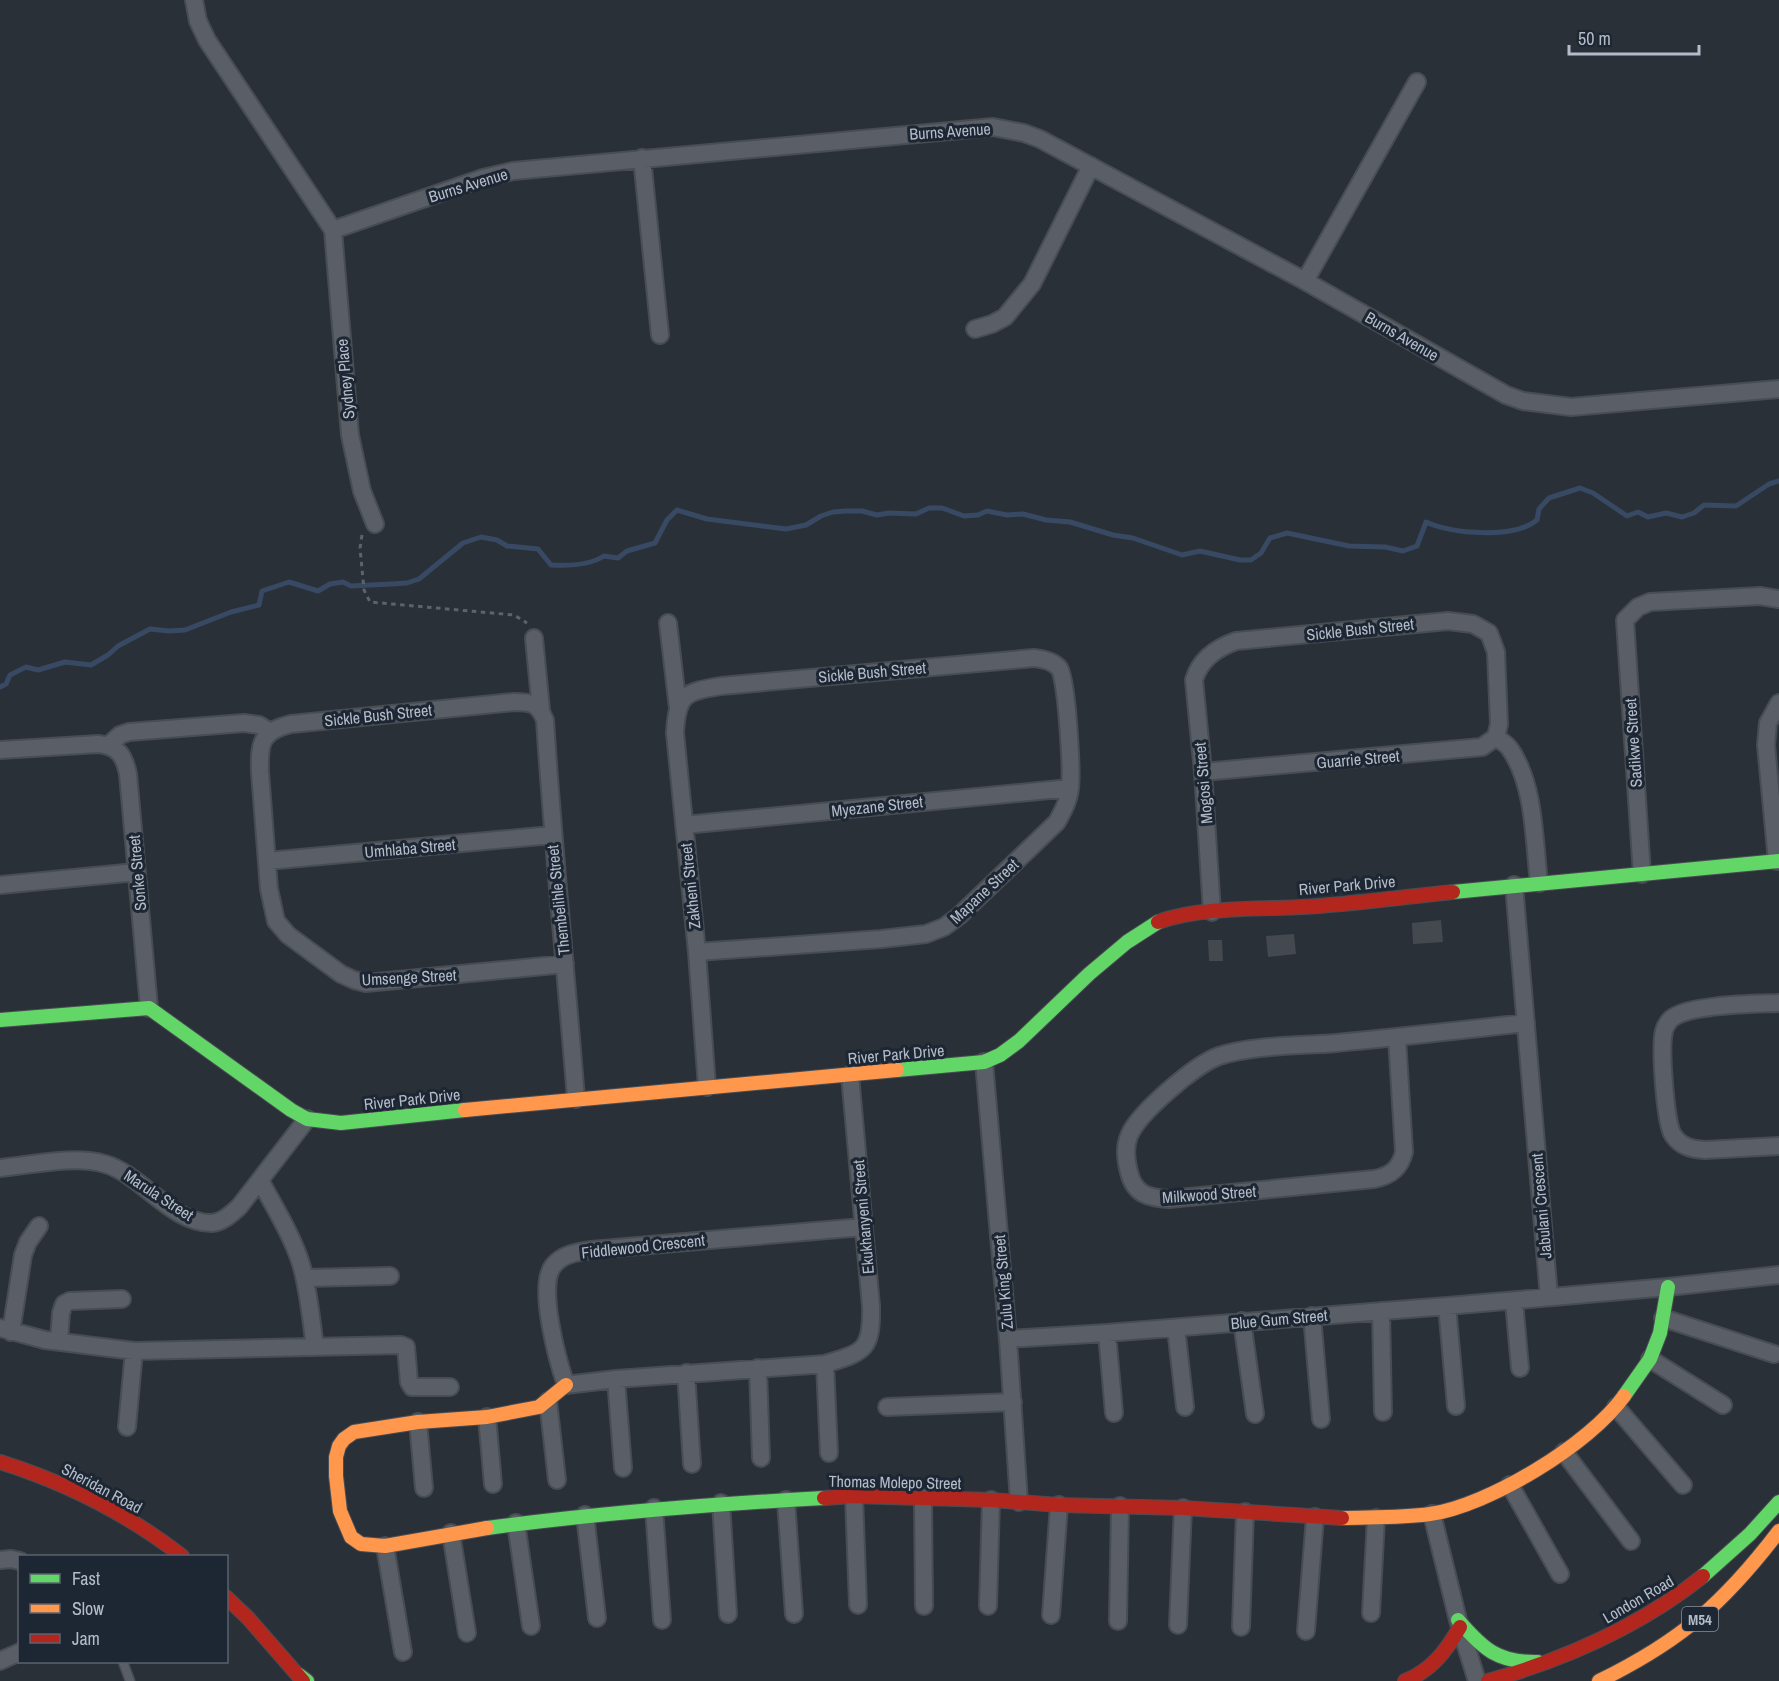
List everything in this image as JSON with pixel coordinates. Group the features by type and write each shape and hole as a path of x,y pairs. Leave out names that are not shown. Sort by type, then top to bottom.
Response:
{"street":[{"path":"194,0 198,21 207,40 333,230"},
{"path":"1305,281 1418,82"},
{"name":"Burns Avenue","path":"333,230 483,178 513,171 993,127 1016,131 1040,139 1305,281 1506,395 1523,401 1571,407 1779,389"},
{"path":"642,158 660,335"},
{"path":"975,329 1005,317 1032,284 1091,166"},
{"name":"Sydney Place","path":"333,230 350,435 362,491 375,524"},
{"name":"Sadikwe Street","path":"1642,874 1625,620 1643,603 1650,602 1760,596 1779,598"},
{"name":"Sickle Bush Street","path":"1206,658 1223,646 1236,641 1439,621 1460,621 1482,627 1489,633 1496,652 1498,730"},
{"name":"Zakheni Street","path":"668,623 678,708 675,733 697,952 707,1087"},
{"name":"Thembelihle Street","path":"534,638 537,707 545,720 552,835 576,1099"},
{"name":"Sickle Bush Street","path":"678,708 682,699 692,692 721,686 1035,658 1053,663"},
{"name":"Mogosi Street","path":"1206,658 1194,680 1203,772 1212,912"},
{"name":"Mapane Street","path":"697,952 926,934 944,927 959,916 1057,822 1065,809 1070,788 1065,687 1061,669 1053,663"},
{"name":"Sickle Bush Street","path":"266,736 291,724 514,702 537,707"},
{"path":"1778,861 1766,745 1768,723 1779,704"},
{"path":"0,750 109,745 120,735 129,732 244,723 259,725 266,736"},
{"path":"1498,730 1521,769 1528,793 1539,883"},
{"name":"Guarrie Street","path":"1203,772 1471,749 1482,747 1498,730"},
{"name":"Umsenge Street","path":"266,736 260,753 260,772 272,908 276,921 288,936 341,974 366,983 565,964"},
{"name":"Sonke Street","path":"109,745 125,762 128,774 149,1008"},
{"name":"Myezane Street","path":"684,825 1070,788"},
{"name":"Umhlaba Street","path":"267,861 552,835"},
{"name":"River Park Drive","path":"149,1008 274,1099 307,1119 341,1123 984,1062 1000,1055 1019,1041 1089,974 1141,931 1173,917 1212,912 1312,906 1778,861"},
{"path":"0,885 136,872"},
{"name":"Jabulani Crescent","path":"1514,885 1549,1297"},
{"path":"1779,1002 1691,1010 1670,1020 1664,1031 1663,1041 1666,1110 1669,1127 1678,1142 1694,1149 1779,1146"},
{"path":"0,1020 149,1008"},
{"name":"Milkwood Street","path":"1397,1038 1404,1152 1399,1167 1389,1174 1374,1179 1169,1199 1146,1196 1131,1182 1126,1153 1130,1134 1152,1108 1189,1074 1209,1060 1238,1051 1397,1038 1526,1023"},
{"name":"Zulu King Street","path":"984,1062 1008,1339 1019,1502"},
{"name":"Ekukhanyeni Street","path":"825,1364 856,1354 864,1347 869,1337 871,1324 850,1075"},
{"name":"Marula Street","path":"0,1168 75,1160 104,1163 119,1169 182,1214 199,1221 213,1223 226,1218 239,1207 307,1119"},
{"path":"260,1180 290,1237 305,1278 315,1347"},
{"path":"39,1226 28,1242 23,1255 5,1330 59,1342 134,1351 401,1345 406,1347 412,1388 450,1387"},
{"name":"Fiddlewood Crescent","path":"566,1385 552,1337 548,1292 551,1268 559,1259 572,1253 591,1250 863,1227"},
{"path":"1549,1297 1779,1275"},
{"path":"305,1278 390,1276"},
{"name":"Thomas Molepo Street","path":"566,1385 539,1407 487,1417 418,1422 354,1432 339,1446 336,1457 340,1511 351,1538 361,1544 385,1546 451,1533 585,1515 721,1503 854,1496 1183,1508 1315,1517 1376,1518 1432,1514 1480,1499 1510,1485 1564,1452 1616,1407 1650,1359 1663,1318 1668,1287"},
{"name":"Blue Gum Street","path":"1008,1339 1176,1328 1549,1297"},
{"path":"59,1342 61,1313 64,1304 70,1301 122,1299"},
{"path":"1514,1300 1520,1368"},
{"path":"1447,1306 1456,1406"},
{"path":"1381,1311 1383,1412"},
{"path":"1312,1316 1321,1419"},
{"path":"1663,1318 1774,1354"},
{"path":"1242,1321 1255,1414"},
{"path":"1176,1328 1185,1407"},
{"path":"1107,1333 1114,1413"},
{"path":"127,1427 134,1351"},
{"path":"1650,1359 1723,1405"},
{"path":"566,1385 686,1373 825,1364 828,1453"},
{"path":"758,1368 761,1458"},
{"path":"686,1373 692,1464"},
{"path":"616,1379 623,1468"},
{"path":"548,1401 557,1480"},
{"path":"887,1407 1013,1402"},
{"path":"1616,1407 1683,1485"},
{"path":"487,1417 493,1484"},
{"path":"418,1422 424,1488"},
{"path":"1564,1452 1631,1541"},
{"name":"Sheridan Road","path":"0,1462 31,1471 93,1499 140,1527 179,1555"},
{"path":"1510,1485 1560,1574"},
{"path":"854,1496 858,1605"},
{"path":"923,1498 924,1606"},
{"path":"786,1500 795,1614"},
{"path":"988,1606 992,1500"},
{"name":"London Road","path":"1488,1681 1525,1672 1560,1659 1650,1615 1700,1581 1758,1528 1779,1502"},
{"path":"721,1503 728,1614"},
{"path":"1052,1615 1059,1505"},
{"path":"1118,1621 1120,1506"},
{"path":"654,1508 662,1620"},
{"path":"1178,1625 1183,1508"},
{"path":"1241,1627 1245,1512"},
{"path":"1432,1514 1476,1681"},
{"path":"585,1515 597,1618"},
{"path":"1306,1631 1315,1517"},
{"path":"1371,1613 1376,1518"},
{"path":"516,1523 531,1626"},
{"name":"M54","path":"1599,1681 1659,1649 1696,1623 1747,1573 1779,1531"},
{"path":"451,1533 466,1633"},
{"path":"385,1546 403,1652"},
{"path":"0,1560 18,1561"},
{"path":"228,1600 248,1618 303,1679"},
{"path":"1459,1623 1497,1657 1524,1663 1560,1659"},
{"path":"1405,1681 1427,1671 1437,1663 1459,1623"},
{"path":"277,1652 284,1681"},
{"path":"0,1661 18,1653"}],"lane":[{"path":"123,1663 130,1681"}],"path":[{"path":"375,524 360,537 363,590 370,602 514,615 524,620 530,627 534,638"}],"building":[{"path":"1441,920 1443,942 1413,944 1412,923"},
{"path":"1294,934 1296,954 1268,957 1266,936"},
{"path":"1208,940 1222,940 1223,961 1209,961"}],"waterway":[{"path":"0,687 6,684 10,675 26,667 38,670 65,662 91,665 118,646 150,629 185,630 231,612 259,605 262,591 289,582 318,591 330,584 343,582 351,586 407,583 419,579 463,543 481,537 497,540 507,546 538,549 551,565 579,564 604,556 618,558 627,551 655,543 667,520 677,510 707,519 786,529 806,525 833,512 846,511 862,511 877,515 916,514 929,508 942,508 964,516 978,515 987,511 1007,515 1023,514 1046,520 1070,522 1113,535 1133,538 1182,555 1200,551 1240,560 1251,560 1261,553 1270,538 1287,533 1349,546 1385,547 1403,551 1417,546 1426,522 1467,532 1514,530 1537,520 1539,509 1549,498 1580,488 1593,493 1627,516 1638,512 1648,517 1666,513 1682,517 1694,513 1704,505 1736,506 1769,484 1779,481"}],"traffic: fast":[{"path":"1453,892 1779,861"},
{"path":"897,1070 984,1062 1000,1055 1019,1041 1089,974 1127,942 1158,922"},
{"path":"0,1020 149,1008 291,1110 307,1119 341,1123 465,1110"},
{"path":"1624,1396 1650,1359 1660,1333 1668,1287"},
{"path":"487,1528 656,1510 824,1498"},
{"path":"1703,1576 1750,1534 1779,1502"},
{"path":"1458,1620 1475,1639 1492,1652 1512,1660 1538,1662"},
{"path":"299,1675 307,1681"}],"traffic: slow":[{"path":"465,1110 897,1070"},
{"path":"487,1528 385,1546 361,1544 351,1537 340,1511 336,1476 336,1457 339,1446 354,1432 418,1422 487,1417 539,1407 566,1385"},
{"path":"1342,1518 1430,1514 1454,1509 1480,1499 1508,1486 1563,1452 1588,1434 1624,1396"},
{"path":"1599,1681 1654,1651 1699,1618 1739,1579 1779,1531"}],"traffic: jam":[{"path":"1158,922 1210,911 1322,906 1453,892"},
{"path":"0,1462 25,1470 95,1501 139,1526 181,1555"},
{"path":"824,1498 854,1496 991,1500 1059,1505 1183,1508 1342,1518"},
{"path":"1488,1681 1573,1652 1601,1639 1653,1611 1703,1576"},
{"path":"228,1599 248,1618 303,1681"},
{"path":"1405,1681 1415,1677 1431,1665 1460,1627"}]}
